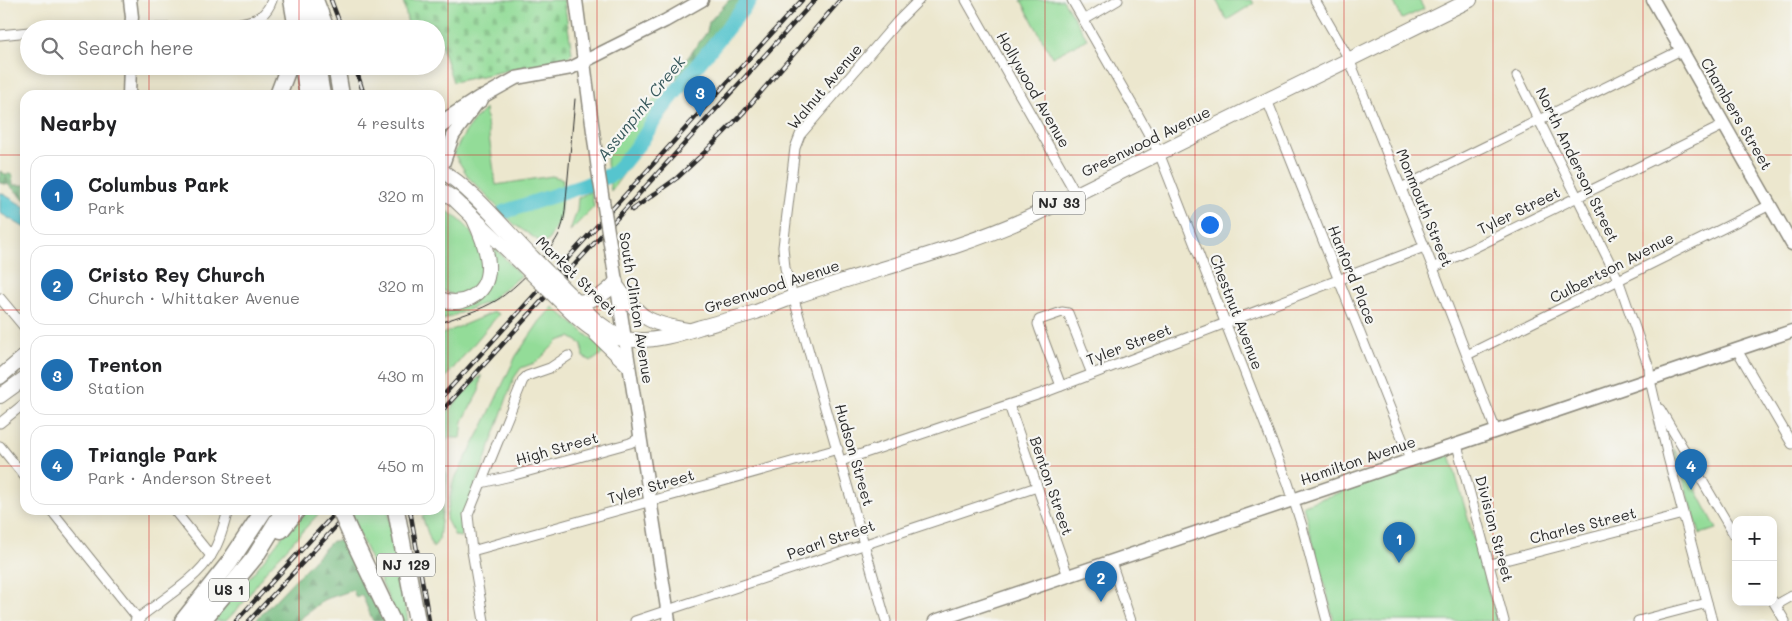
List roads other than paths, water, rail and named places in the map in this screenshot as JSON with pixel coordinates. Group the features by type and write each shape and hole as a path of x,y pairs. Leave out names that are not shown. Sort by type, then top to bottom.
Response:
{"highway":[{"path":"306,0 309,20"},
{"path":"315,0 323,20"},
{"path":"280,90 286,75"},
{"path":"319,75 321,90"},
{"path":"338,75 340,90"},
{"path":"445,122 480,99"},
{"name":"US 1","path":"183,621 229,563 260,515"},
{"name":"US 1","path":"202,621 255,557 281,515"},
{"path":"255,557 293,515"},
{"name":"NJ 129","path":"342,515 392,621"},
{"name":"NJ 129","path":"397,515 417,621"}],"main road":[{"name":"Greenwood Avenue","path":"625,339 658,338 755,312 794,297 933,253 1013,225 1470,0"},
{"name":"Market Street","path":"445,174 451,176 468,192 527,260"},
{"name":"Market Street","path":"445,193 527,260 569,300 596,321 625,339"},
{"path":"445,300 454,302 469,299 477,294 485,283 487,253 483,238 473,217"},
{"path":"569,300 596,299 604,295 616,283 636,311 650,321 663,326 690,330"},
{"name":"Market Street","path":"569,300 592,330 611,337 625,339"},
{"path":"592,330 628,365"},
{"path":"0,377 20,360"},
{"path":"0,396 20,382"}],"street":[{"path":"130,0 132,20"},
{"name":"South Clinton Avenue","path":"576,0 598,170 668,616"},
{"path":"445,158 453,136 480,99 501,85 516,78 571,68 702,0"},
{"name":"Walnut Avenue","path":"794,297 785,268 783,247 790,179 797,143 806,127 919,0"},
{"name":"Hollywood Avenue","path":"966,0 1076,194"},
{"name":"Chestnut Avenue","path":"1072,0 1136,110 1158,153 1226,322 1294,500 1327,621"},
{"path":"1084,20 1118,0"},
{"name":"Monmouth Street","path":"1315,0 1349,59 1496,431"},
{"name":"Chambers Street","path":"1652,0 1792,244"},
{"path":"248,20 262,15 271,2"},
{"path":"0,35 20,33"},
{"path":"1401,188 1681,50"},
{"path":"129,90 130,75"},
{"name":"North Anderson Street","path":"1517,76 1618,279 1649,368 1656,402"},
{"name":"Hanford Place","path":"1267,100 1411,460"},
{"name":"Tyler Street","path":"1433,268 1724,125"},
{"name":"Culbertson Avenue","path":"1467,355 1618,279 1770,206"},
{"name":"Tyler Street","path":"841,461 1061,386 1424,246"},
{"name":"Hudson Street","path":"794,297 886,621"},
{"path":"0,298 20,322"},
{"path":"1061,386 1040,330 1039,320 1062,312 1068,313 1092,374"},
{"name":"Hamilton Avenue","path":"935,621 1792,331"},
{"path":"1737,350 1792,444"},
{"path":"484,621 468,515 524,378 550,368 568,356"},
{"path":"0,401 20,387"},
{"path":"1656,402 1668,457 1712,621"},
{"path":"1656,402 1732,531"},
{"name":"Benton Street","path":"1009,405 1068,576"},
{"path":"0,423 20,407"},
{"name":"High Street","path":"481,483 630,443 640,438"},
{"name":"Division Street","path":"1457,445 1504,621"},
{"path":"0,446 20,471"},
{"name":"Tyler Street","path":"472,551 838,449"},
{"name":"Pearl Street","path":"635,621 668,616 865,544 1037,487"},
{"name":"Charles Street","path":"1490,564 1683,514"},
{"path":"55,515 138,620 199,572 217,544 226,515"},
{"path":"178,515 211,556"},
{"path":"1111,562 1131,621"},
{"path":"1777,602 1792,596"},
{"path":"1638,621 1707,603"},
{"path":"1777,606 1785,621"}],"water":[{"path":"0,192 20,204 20,225 0,213"}],"waterway":[{"name":"Assunpink Creek","path":"504,212 586,185 615,173 642,140 661,110 750,0"}],"tram line":[{"path":"445,321 483,307 504,295 539,262 558,236 563,224 565,211 575,99"}],"railway":[{"path":"331,0 339,20"},
{"path":"445,393 802,0"},
{"path":"445,407 815,0"},
{"path":"632,210 677,178 704,153 743,113 840,0"},
{"path":"358,75 362,90"},
{"path":"236,621 333,515"},
{"path":"249,621 346,515"},
{"path":"411,515 429,621"}],"place":[{"name":"Trenton","path":"700,117"},
{"name":"Triangle Park","path":"1691,490"},
{"name":"Columbus Park","path":"1399,563"},
{"name":"Cristo Rey Church","path":"1101,602"}]}
